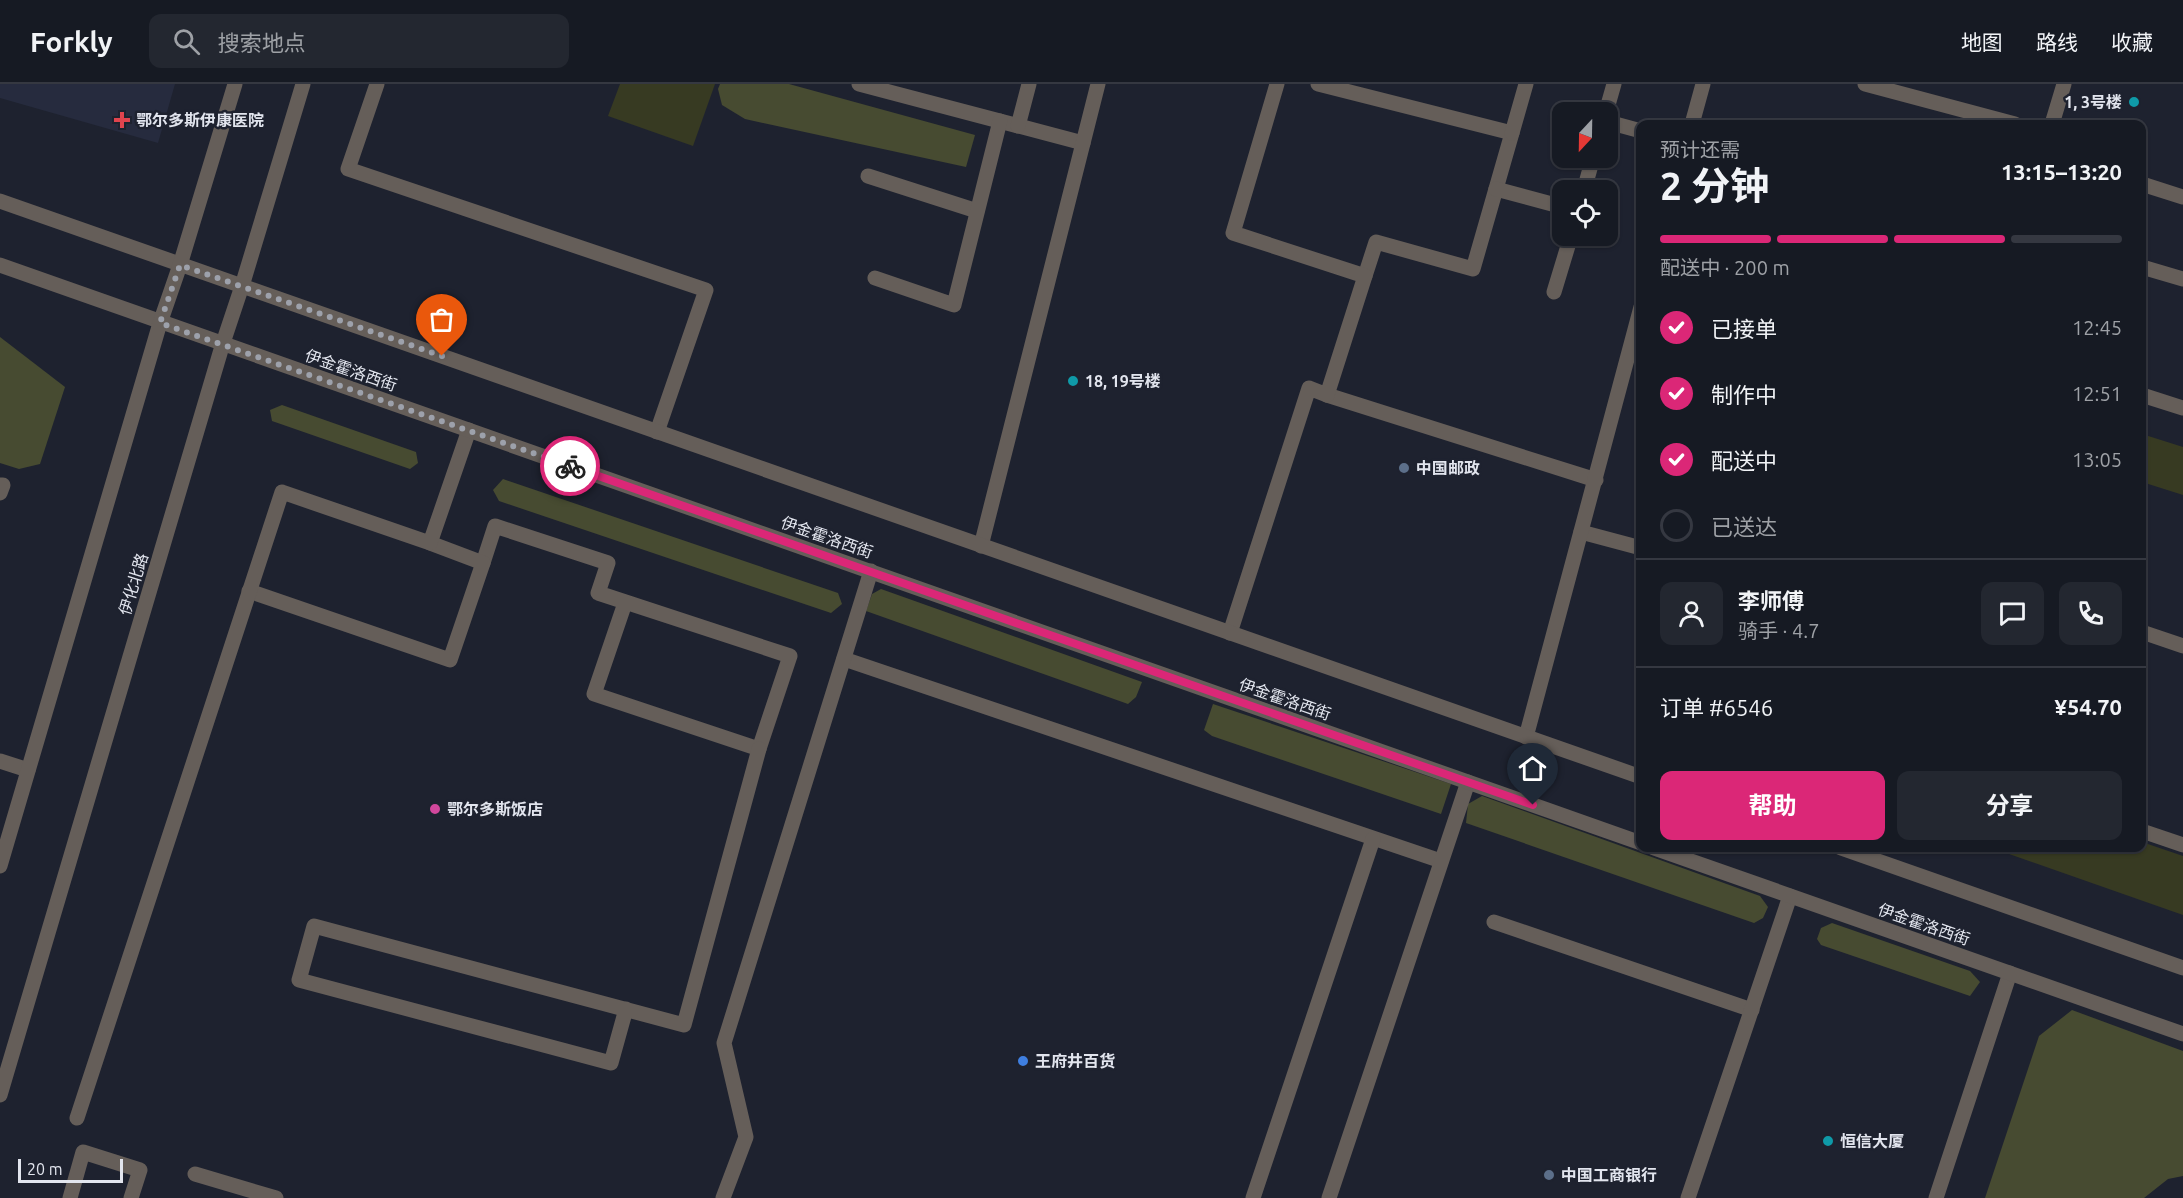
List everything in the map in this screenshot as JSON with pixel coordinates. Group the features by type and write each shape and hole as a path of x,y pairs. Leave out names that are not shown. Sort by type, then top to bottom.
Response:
{"street":[{"path":"0,866 160,323 235,84"},
{"name":"伊化北路","path":"0,1095 223,343 303,84"},
{"path":"377,84 348,169 706,290 657,432"},
{"path":"859,84 1083,143"},
{"path":"1018,126 1029,84"},
{"path":"981,546 1098,84"},
{"path":"1277,84 1233,233 1365,276"},
{"path":"1318,84 1512,133"},
{"path":"1327,395 1376,242 1473,269 1526,84"},
{"path":"1609,102 1614,84"},
{"path":"1693,120 1702,84"},
{"path":"1865,84 2000,120"},
{"path":"2053,120 2064,84"},
{"path":"874,278 954,305 1000,121"},
{"path":"1618,125 1636,130"},
{"path":"868,176 977,211"},
{"path":"2146,185 2183,197"},
{"path":"1496,189 1552,204"},
{"path":"0,201 1636,775"},
{"path":"1554,292 1568,246"},
{"name":"伊金霍洛西街","path":"0,265 1636,841"},
{"path":"2146,268 2183,279"},
{"path":"1526,737 1581,532 1636,346"},
{"path":"1230,633 1309,388 1596,480"},
{"path":"2146,395 2183,408"},
{"path":"430,543 469,430"},
{"path":"0,484 3,485 0,493"},
{"path":"77,1118 282,492 483,562"},
{"path":"249,591 450,660 495,526 608,563 598,593 790,656 759,749 684,1025 314,926 299,980 611,1064 626,1010"},
{"path":"1581,532 1636,547"},
{"path":"723,1198 746,1137 724,1043 871,572"},
{"path":"625,603 594,694 759,749"},
{"path":"2146,633 2183,646"},
{"path":"844,659 1441,861"},
{"path":"0,761 28,770"},
{"path":"1329,1198 1467,782"},
{"path":"2146,832 2183,844"},
{"path":"1254,1198 1373,839"},
{"name":"伊金霍洛西街","path":"1665,852 2183,1034"},
{"path":"1855,852 2183,968"},
{"path":"1688,1198 1790,896"},
{"path":"1494,922 1752,1010"},
{"path":"1936,1198 2010,973"},
{"path":"70,1198 83,1152 140,1170 131,1198"},
{"path":"195,1174 276,1198"}],"shaded area":[{"name":"鄂尔多斯伊康医院","path":"0,84 175,84 158,143 0,98"}],"green space":[{"path":"620,84 715,84 693,146 608,116"},
{"path":"720,84 789,84 975,135 966,167 745,119 722,105 718,89"},
{"path":"0,337 65,387 40,464 19,469 0,463"},
{"path":"282,405 416,452 418,463 410,469 272,421 270,410"},
{"path":"2146,435 2183,447 2183,495 2146,483"},
{"path":"503,479 838,593 842,604 831,613 499,501 493,490"},
{"path":"881,589 1142,682 1136,697 1128,704 866,611 872,594"},
{"path":"1213,704 1451,784 1441,814 1212,736 1204,730"},
{"path":"1482,796 1760,896 1768,907 1763,918 1754,923 1466,823 1468,804"},
{"path":"2146,843 2183,856 2183,915 2003,852 2146,852"},
{"path":"1832,923 1970,971 1980,982 1970,996 1821,945 1817,939 1821,928"},
{"path":"2072,1010 2183,1051 2183,1176 2168,1179 2144,1198 1985,1198 2039,1036"}],"way so far":[{"path":"442,356 180,265 160,323 570,466"}],"place":[{"name":"1, 3号楼","path":"2134,102"},
{"name":"鄂尔多斯伊康医院","path":"122,120"},
{"name":"18, 19号楼","path":"1073,381"},
{"name":"中国邮政","path":"1404,468"},
{"name":"鄂尔多斯饭店","path":"435,809"},
{"name":"王府井百货","path":"1023,1061"},
{"name":"恒信大厦","path":"1828,1141"},
{"name":"中国工商银行","path":"1549,1175"}],"route":[{"path":"570,466 1533,805"}]}
